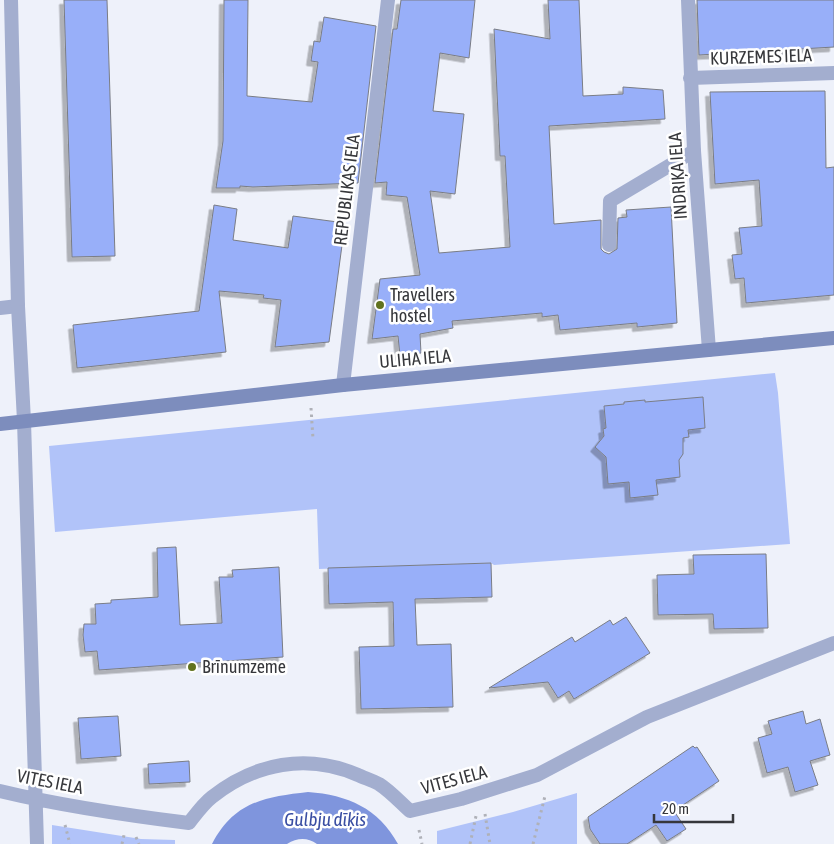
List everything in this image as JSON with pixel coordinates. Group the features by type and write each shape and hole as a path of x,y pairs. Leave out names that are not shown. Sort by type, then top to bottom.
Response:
{"main road":[{"name":"ULIHA IELA","path":"0,424 343,385 834,338"}],"street":[{"path":"12,0 6,27 24,421 37,844"},
{"name":"REPUBLIKAS IELA","path":"343,385 388,0"},
{"name":"INDRIĶA IELA","path":"688,0 694,151 709,350"},
{"name":"KURZEMES IELA","path":"690,78 834,73"},
{"path":"609,244 610,201 694,151"},
{"path":"0,308 18,306"},
{"name":"VITES IELA","path":"0,791 35,800 107,813 189,823 210,798 237,780 267,767 299,762 320,763 340,767 379,784 410,811 460,799 537,775 647,717 834,644"}],"path":[{"path":"310,403 313,439"},
{"path":"533,844 545,796"},
{"path":"485,814 490,844"},
{"path":"470,844 476,816"}],"shaded area":[{"path":"775,373 790,544 494,565 491,563 319,569 317,509 55,532 49,446"},
{"path":"577,793 577,844 437,844 437,831 513,812"},
{"path":"52,825 141,839 175,840 175,844 52,844"}],"water":[{"name":"Gulbju dīķis","path":"308,792 336,796 360,806 381,821 398,844 317,844 310,840 302,839 294,840 287,844 212,844 230,819 240,810 278,796"}],"building":[{"path":"64,0 107,0 115,256 72,257"},
{"path":"224,0 248,0 247,96 312,102 318,62 311,61 314,41 320,42 324,17 376,26 358,183 216,188 223,141"},
{"path":"401,0 475,0 469,58 440,53 433,111 464,114 455,194 430,191 439,253 510,247 505,156 500,156 494,29 550,39 548,0 579,0 583,96 623,94 623,87 663,90 665,119 549,126 554,224 601,220 601,249 609,254 617,249 618,218 627,217 626,210 671,207 677,323 637,327 637,323 560,330 558,315 542,317 542,313 452,321 453,328 420,334 421,353 400,356 398,336 372,339 380,279 420,275 407,197 386,195 387,182 375,183 393,29 397,29"},
{"path":"697,0 834,0 834,47 699,55"},
{"path":"825,91 826,168 834,167 834,295 746,303 744,278 735,279 732,255 742,254 739,228 762,226 759,180 715,184 710,92"},
{"path":"214,205 237,209 233,240 288,248 293,216 345,223 329,342 275,347 281,300 263,298 264,295 219,291 226,352 77,368 73,325 199,311"},
{"path":"703,397 705,428 688,430 689,437 683,438 683,454 679,460 680,477 656,480 658,495 630,498 629,482 608,484 606,457 595,447 604,436 603,429 606,428 604,406 645,400 645,402"},
{"path":"176,547 180,625 222,623 219,577 233,577 232,570 279,567 283,657 99,670 97,651 85,652 83,635 84,624 96,624 95,604 111,603 111,600 158,597 157,548"},
{"path":"766,554 768,628 714,629 713,614 658,615 657,575 694,574 693,555"},
{"path":"491,563 492,597 415,599 417,645 451,644 453,707 361,709 359,647 394,646 393,602 329,604 328,568"},
{"path":"626,617 650,653 574,699 569,691 558,698 548,682 489,688 572,637 575,642 610,620 613,625"},
{"path":"803,711 806,724 820,719 830,755 810,761 818,785 795,792 788,767 767,773 758,738 772,734 768,721"},
{"path":"118,716 121,756 81,759 78,718"},
{"path":"693,746 697,747 719,781 674,811 686,829 667,841 656,825 627,844 600,844 590,829 588,817"},
{"path":"189,761 190,782 149,784 148,764"}],"place":[{"name":"Travellers hostel","path":"380,305"},
{"name":"Brīnumzeme","path":"192,667"}]}
